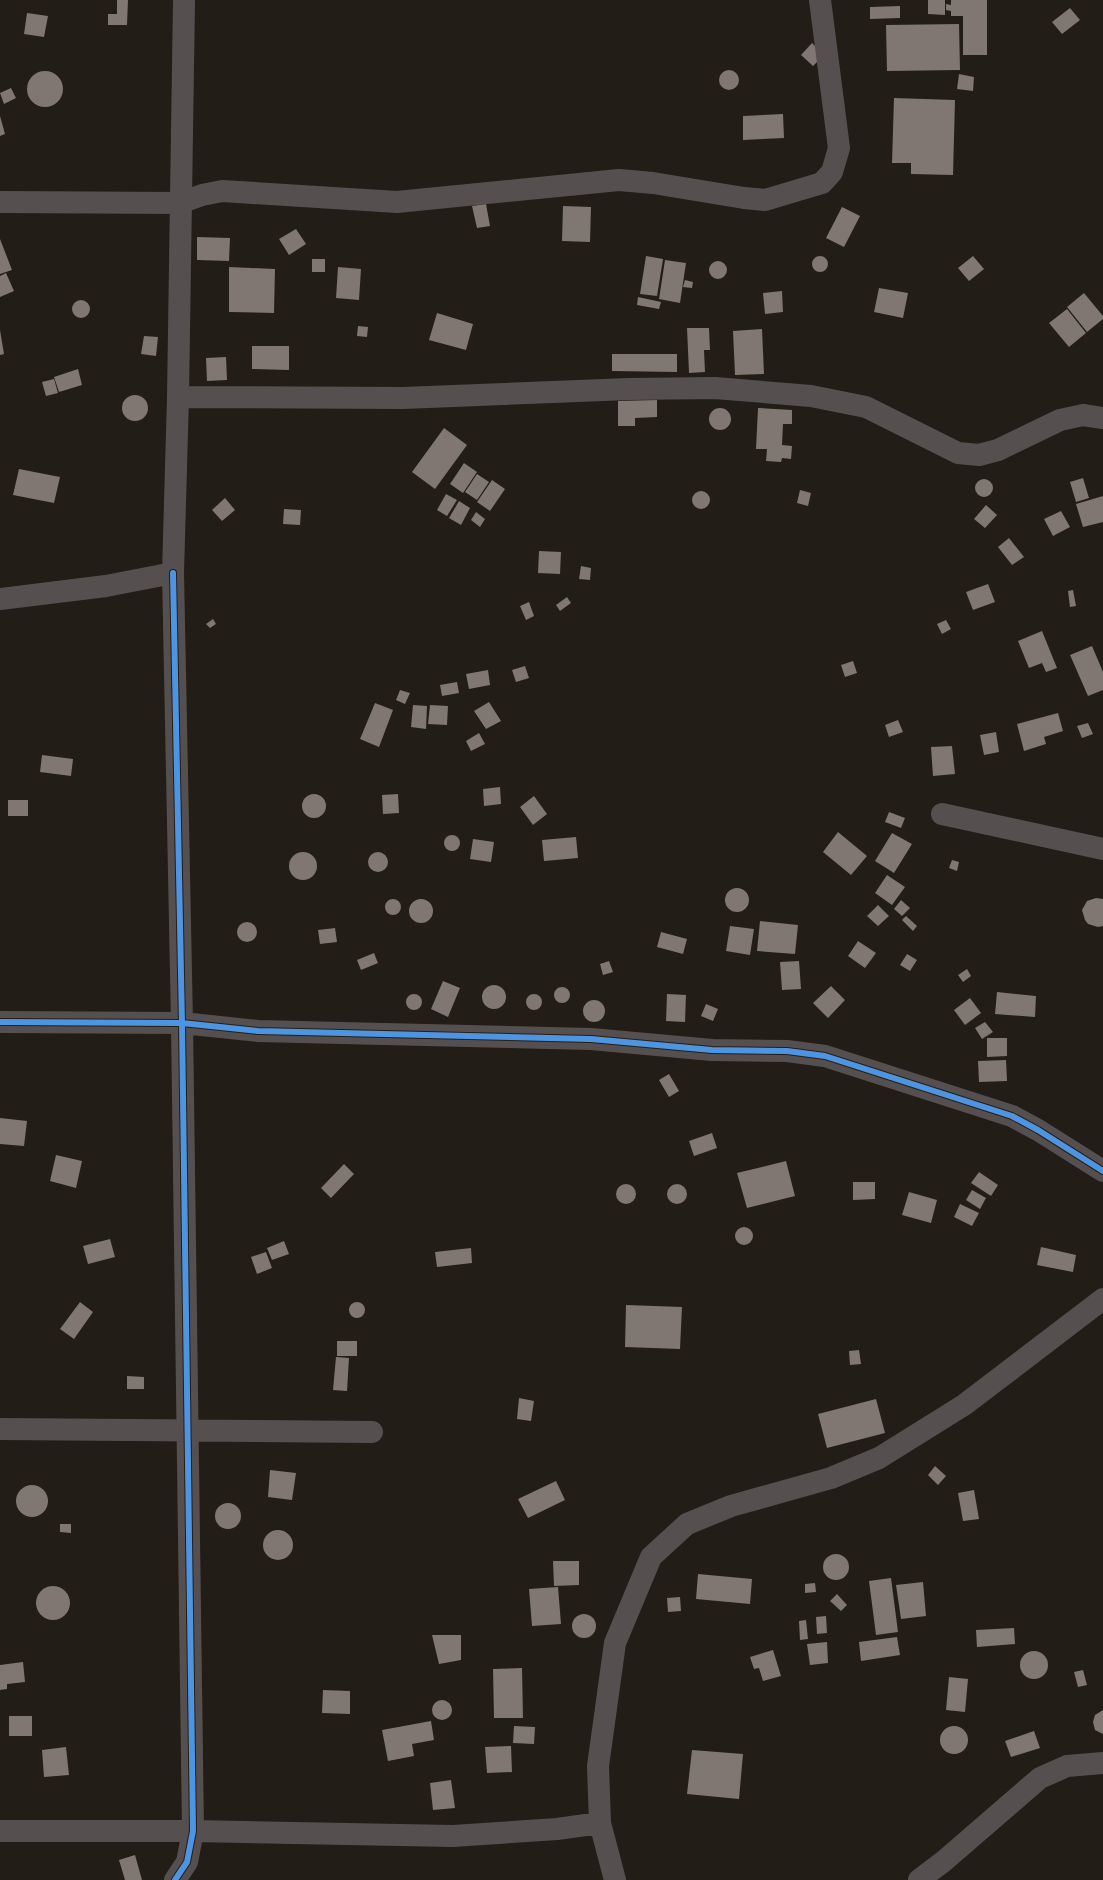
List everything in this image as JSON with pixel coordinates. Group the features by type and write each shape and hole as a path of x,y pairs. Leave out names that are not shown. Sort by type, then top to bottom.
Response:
{"street":[{"path":"175,1880 187,1862 193,1831 182,1022 173,573 178,398 184,0"},
{"path":"0,202 180,203 202,195 222,191 397,202 619,180 653,183 765,200 822,183 832,172 839,148 820,0"},
{"path":"178,398 403,398 629,389 715,388 811,396 866,407 958,453 979,455 998,450 1060,420 1083,415 1103,418"},
{"path":"0,599 106,586 173,573"},
{"path":"942,814 1103,849"},
{"path":"0,1022 182,1022 258,1031 591,1039 712,1050 787,1051 825,1056 1012,1116 1038,1130 1103,1171"},
{"path":"615,1880 600,1823 598,1766 615,1643 651,1558 687,1524 732,1506 831,1478 879,1458 964,1405 1103,1299"},
{"path":"0,1429 372,1432"},
{"path":"919,1880 944,1861 1040,1778 1067,1766 1103,1763"},
{"path":"0,1831 193,1831 453,1836 557,1829 600,1823"}],"building":[{"path":"117,0 128,0 127,25 108,25 108,14 117,14"},
{"path":"928,0 945,0 945,15 928,14"},
{"path":"951,0 987,0 987,55 963,55 963,16 951,16 951,11 946,10 946,4 951,5"},
{"path":"900,6 900,18 870,19 870,7"},
{"path":"1070,8 1080,20 1062,34 1052,22"},
{"path":"27,13 48,16 44,37 24,34"},
{"path":"959,24 960,70 887,71 886,25"},
{"path":"812,43 824,55 813,66 801,55"},
{"path":"729,70 736,73 739,80 736,87 729,90 722,87 719,80 722,73"},
{"path":"49,71 58,76 62,82 62,96 58,102 49,107 41,107 32,102 28,96 27,85 32,76 38,72"},
{"path":"959,74 974,77 973,91 957,89"},
{"path":"11,88 16,98 4,104 0,93"},
{"path":"894,98 955,100 953,175 911,174 911,163 892,163"},
{"path":"783,114 784,138 743,140 743,116"},
{"path":"0,116 5,134 0,136"},
{"path":"486,204 490,226 477,228 472,206"},
{"path":"563,206 591,207 590,242 562,241"},
{"path":"842,207 860,216 844,247 826,238"},
{"path":"296,229 306,244 289,255 279,239"},
{"path":"197,237 230,238 229,261 197,260"},
{"path":"0,239 12,270 0,274"},
{"path":"646,256 663,259 657,296 640,294"},
{"path":"817,256 823,256 828,261 826,270 823,272 817,272 812,267 812,261"},
{"path":"973,256 984,269 969,281 958,268"},
{"path":"312,259 325,259 325,272 312,272"},
{"path":"665,260 686,263 680,303 659,299"},
{"path":"718,261 724,264 727,270 724,276 718,279 712,276 709,270 712,264"},
{"path":"229,267 275,269 274,313 229,312"},
{"path":"338,267 361,269 359,300 336,298"},
{"path":"6,273 14,291 0,297 0,276"},
{"path":"685,280 693,282 692,288 683,287"},
{"path":"879,288 908,293 903,318 874,312"},
{"path":"782,291 783,312 765,314 763,293"},
{"path":"1084,293 1103,316 1103,319 1087,332 1067,307"},
{"path":"638,297 661,302 659,309 637,305"},
{"path":"81,300 87,303 90,309 87,315 81,318 75,315 72,309 75,303"},
{"path":"1067,309 1086,333 1069,347 1049,323"},
{"path":"437,313 473,324 466,350 429,340"},
{"path":"358,326 368,327 367,337 357,336"},
{"path":"687,328 709,328 710,350 704,350 705,372 689,373"},
{"path":"762,329 764,374 735,375 733,331"},
{"path":"0,330 4,354 0,355"},
{"path":"144,336 158,337 156,356 141,354"},
{"path":"252,346 289,346 289,370 252,369"},
{"path":"612,354 677,354 677,372 612,371"},
{"path":"226,357 227,380 207,381 206,358"},
{"path":"78,369 82,385 59,392 54,377"},
{"path":"54,379 58,393 46,396 42,382"},
{"path":"135,395 145,398 148,408 145,418 135,421 125,418 122,408 125,398"},
{"path":"657,400 657,417 635,418 635,426 618,426 618,401"},
{"path":"720,408 728,411 731,419 728,427 720,430 712,427 709,419 712,411"},
{"path":"758,408 792,410 792,424 783,424 782,445 792,446 791,459 782,458 781,462 766,461 767,449 756,449"},
{"path":"444,428 467,445 435,489 412,472"},
{"path":"464,463 477,472 463,493 450,484"},
{"path":"19,469 60,477 54,503 13,495"},
{"path":"477,474 489,482 477,500 465,492"},
{"path":"1083,478 1089,498 1076,502 1070,482"},
{"path":"984,479 990,482 993,488 990,494 984,497 978,494 975,488 978,482"},
{"path":"492,480 505,489 490,511 477,502"},
{"path":"800,490 811,493 808,506 797,503"},
{"path":"701,491 707,494 710,500 707,506 701,509 695,506 692,500 695,494"},
{"path":"446,494 457,500 447,516 437,510"},
{"path":"1103,496 1103,522 1083,527 1076,504"},
{"path":"225,498 235,510 222,521 212,510"},
{"path":"459,501 470,508 461,525 449,518"},
{"path":"986,505 997,515 985,528 974,519"},
{"path":"284,509 301,510 300,525 283,524"},
{"path":"1061,511 1070,527 1053,536 1044,519"},
{"path":"476,512 485,519 480,527 471,520"},
{"path":"1009,538 1024,557 1012,565 998,547"},
{"path":"539,551 561,552 560,574 538,573"},
{"path":"581,566 591,568 590,580 579,579"},
{"path":"988,584 995,602 973,610 966,592"},
{"path":"1073,590 1076,606 1070,607 1068,591"},
{"path":"567,597 571,603 560,611 556,605"},
{"path":"529,602 534,616 526,620 520,606"},
{"path":"213,619 216,624 210,628 206,624"},
{"path":"946,620 951,629 942,634 937,624"},
{"path":"1042,631 1057,668 1046,672 1042,663 1029,668 1018,641"},
{"path":"1092,646 1103,672 1103,690 1088,696 1070,655"},
{"path":"853,661 857,673 845,677 841,665"},
{"path":"525,666 529,678 516,682 512,670"},
{"path":"488,670 490,685 469,689 466,674"},
{"path":"457,682 459,693 442,696 440,685"},
{"path":"400,690 410,693 405,704 396,700"},
{"path":"489,702 501,721 486,729 474,711"},
{"path":"375,703 393,710 379,747 360,739"},
{"path":"413,705 427,706 426,729 411,727"},
{"path":"430,705 448,706 447,725 428,724"},
{"path":"1058,713 1063,731 1044,737 1046,744 1024,751 1017,724"},
{"path":"898,720 903,732 889,737 885,725"},
{"path":"1088,723 1093,734 1082,738 1077,726"},
{"path":"996,732 999,752 984,755 980,735"},
{"path":"479,733 485,744 471,751 466,741"},
{"path":"952,746 955,774 933,776 931,747"},
{"path":"42,755 73,759 71,776 40,772"},
{"path":"500,787 501,804 484,806 483,789"},
{"path":"314,794 322,798 326,806 322,814 314,818 306,814 302,806 306,798"},
{"path":"398,794 399,813 383,814 382,795"},
{"path":"534,796 547,814 533,825 520,807"},
{"path":"8,800 28,800 28,816 8,816"},
{"path":"889,812 905,818 901,828 885,822"},
{"path":"838,832 867,856 851,875 823,852"},
{"path":"892,833 912,844 894,873 875,861"},
{"path":"452,835 459,840 460,843 455,850 452,851 445,846 444,843 449,836"},
{"path":"576,837 578,858 544,861 542,840"},
{"path":"473,839 494,842 491,862 470,859"},
{"path":"303,852 313,856 317,866 313,876 303,880 293,876 289,866 293,856"},
{"path":"378,852 385,855 388,862 385,869 378,872 371,869 368,862 371,855"},
{"path":"952,860 959,862 957,871 949,868"},
{"path":"887,875 905,887 892,905 875,893"},
{"path":"737,888 742,889 748,895 748,905 742,911 737,912 732,911 726,905 725,900 726,895 732,889"},
{"path":"1096,898 1103,899 1103,926 1098,927 1088,924 1082,910 1087,901"},
{"path":"393,899 400,904 401,907 396,914 393,915 386,910 385,907 390,900"},
{"path":"421,899 429,903 433,911 429,919 421,923 413,919 409,911 413,903"},
{"path":"901,900 910,908 902,916 894,909"},
{"path":"878,905 889,916 878,926 867,916"},
{"path":"906,916 917,926 913,931 902,920"},
{"path":"760,921 798,925 795,954 757,951"},
{"path":"247,922 254,925 257,932 254,939 247,942 240,939 237,932 240,925"},
{"path":"730,926 754,929 750,955 726,951"},
{"path":"335,928 337,942 320,944 318,930"},
{"path":"661,932 687,939 683,954 657,947"},
{"path":"858,941 876,953 865,968 848,956"},
{"path":"374,953 378,963 361,970 357,960"},
{"path":"907,954 917,960 910,971 900,965"},
{"path":"609,961 613,972 603,975 600,964"},
{"path":"799,961 801,989 782,990 780,962"},
{"path":"967,969 971,976 963,982 958,975"},
{"path":"443,981 460,988 448,1017 431,1009"},
{"path":"494,985 502,989 506,997 502,1005 494,1009 486,1005 482,997 486,989"},
{"path":"831,986 845,1000 828,1018 813,1003"},
{"path":"562,987 569,992 570,995 565,1002 562,1003 555,998 554,995 559,988"},
{"path":"997,992 1036,996 1035,1017 995,1014"},
{"path":"414,994 421,999 422,1002 417,1009 414,1010 407,1005 406,1002 411,995"},
{"path":"534,994 541,999 542,1002 537,1009 534,1010 527,1005 526,1002 531,995"},
{"path":"667,994 686,995 685,1022 666,1021"},
{"path":"970,998 981,1013 965,1025 954,1010"},
{"path":"594,1000 602,1003 605,1011 602,1019 594,1022 586,1019 583,1011 586,1003"},
{"path":"706,1004 718,1009 713,1021 701,1016"},
{"path":"985,1022 993,1032 982,1039 975,1028"},
{"path":"987,1038 1007,1038 1007,1056 987,1057"},
{"path":"1006,1060 1007,1081 979,1082 978,1061"},
{"path":"669,1074 679,1091 669,1097 659,1080"},
{"path":"0,1118 27,1121 24,1146 0,1144"},
{"path":"712,1133 717,1148 694,1156 689,1141"},
{"path":"56,1155 82,1161 76,1188 50,1181"},
{"path":"786,1161 795,1196 747,1208 737,1173"},
{"path":"344,1164 354,1174 331,1198 321,1188"},
{"path":"979,1172 998,1185 991,1196 971,1183"},
{"path":"853,1182 875,1182 875,1199 853,1200"},
{"path":"626,1184 633,1187 636,1194 633,1201 626,1204 619,1201 616,1194 619,1187"},
{"path":"677,1184 684,1187 687,1194 684,1201 677,1204 670,1201 667,1194 670,1187"},
{"path":"972,1190 986,1198 980,1209 966,1200"},
{"path":"909,1192 937,1200 931,1223 902,1215"},
{"path":"960,1204 979,1213 972,1226 954,1217"},
{"path":"744,1227 750,1230 753,1236 750,1242 744,1245 738,1242 735,1236 738,1230"},
{"path":"110,1239 115,1257 88,1264 83,1246"},
{"path":"284,1241 289,1254 272,1260 267,1248"},
{"path":"1041,1247 1076,1255 1073,1272 1037,1265"},
{"path":"471,1248 472,1263 437,1267 435,1252"},
{"path":"266,1252 272,1268 257,1274 251,1257"},
{"path":"80,1302 93,1312 74,1339 60,1329"},
{"path":"357,1302 364,1307 365,1310 360,1317 357,1318 350,1313 349,1310 354,1303"},
{"path":"626,1305 682,1307 680,1349 625,1347"},
{"path":"337,1341 357,1341 357,1356 337,1356"},
{"path":"859,1350 861,1364 850,1365 849,1351"},
{"path":"336,1357 349,1358 347,1391 333,1390"},
{"path":"127,1376 144,1377 144,1389 127,1389"},
{"path":"519,1398 534,1401 531,1421 517,1419"},
{"path":"876,1399 885,1433 827,1448 818,1414"},
{"path":"935,1466 946,1476 938,1485 928,1475"},
{"path":"270,1470 296,1473 292,1500 268,1497"},
{"path":"556,1481 565,1500 528,1518 518,1499"},
{"path":"29,1485 35,1485 44,1489 48,1501 44,1513 35,1517 29,1517 20,1513 16,1504 16,1498 20,1489"},
{"path":"974,1490 979,1519 963,1521 958,1493"},
{"path":"228,1503 237,1507 241,1516 237,1525 228,1529 219,1525 215,1516 219,1507"},
{"path":"60,1524 71,1524 71,1533 60,1532"},
{"path":"278,1530 289,1534 293,1545 289,1556 278,1560 267,1556 263,1545 267,1534"},
{"path":"836,1554 845,1558 849,1567 845,1576 836,1580 827,1576 823,1567 827,1558"},
{"path":"553,1561 579,1561 579,1585 554,1586"},
{"path":"698,1574 752,1579 750,1604 696,1599"},
{"path":"891,1578 898,1632 876,1635 869,1581"},
{"path":"923,1582 926,1616 901,1619 896,1585"},
{"path":"815,1583 816,1592 805,1593 805,1584"},
{"path":"50,1586 56,1586 65,1591 69,1597 69,1609 65,1615 56,1620 50,1620 41,1615 36,1606 36,1600 41,1591"},
{"path":"558,1587 561,1624 532,1626 529,1589"},
{"path":"837,1594 847,1605 841,1611 830,1601"},
{"path":"680,1597 681,1611 668,1612 667,1598"},
{"path":"584,1614 589,1615 595,1621 595,1631 589,1637 584,1638 579,1637 573,1631 572,1626 573,1621 579,1615"},
{"path":"826,1616 827,1633 817,1634 816,1617"},
{"path":"806,1620 808,1639 800,1640 799,1621"},
{"path":"1014,1628 1015,1644 977,1647 976,1630"},
{"path":"432,1635 461,1635 461,1660 439,1664"},
{"path":"897,1637 900,1655 861,1661 859,1642"},
{"path":"827,1642 828,1663 810,1665 807,1644"},
{"path":"773,1650 781,1676 763,1681 759,1668 754,1669 750,1657"},
{"path":"1034,1651 1044,1655 1048,1665 1044,1675 1034,1679 1024,1675 1020,1665 1024,1655"},
{"path":"23,1662 25,1682 7,1684 7,1689 0,1690 0,1665"},
{"path":"522,1668 523,1718 494,1718 493,1669"},
{"path":"1083,1670 1087,1685 1078,1687 1074,1672"},
{"path":"949,1677 968,1679 965,1712 946,1710"},
{"path":"323,1690 350,1691 350,1714 322,1713"},
{"path":"438,1700 446,1700 452,1706 452,1714 446,1720 438,1720 432,1714 432,1706"},
{"path":"1103,1710 1103,1734 1095,1730 1093,1722 1095,1715"},
{"path":"9,1716 32,1716 32,1736 9,1736"},
{"path":"431,1721 434,1740 412,1744 414,1756 388,1761 382,1730"},
{"path":"514,1726 535,1727 534,1744 513,1743"},
{"path":"954,1726 964,1730 968,1740 964,1750 954,1754 944,1750 940,1740 944,1730"},
{"path":"1034,1731 1040,1748 1011,1757 1005,1741"},
{"path":"511,1746 512,1772 487,1773 485,1747"},
{"path":"66,1747 69,1775 44,1777 42,1750"},
{"path":"692,1750 743,1754 739,1799 687,1794"},
{"path":"451,1780 455,1808 433,1810 430,1783"},
{"path":"135,1855 142,1880 125,1880 119,1860"}],"cycle path":[{"path":"173,573 182,1023 193,1831 187,1862 175,1880"},
{"path":"0,1022 182,1023 258,1031 591,1039 712,1050 787,1051 825,1056 1012,1116 1038,1130 1103,1171"}]}
